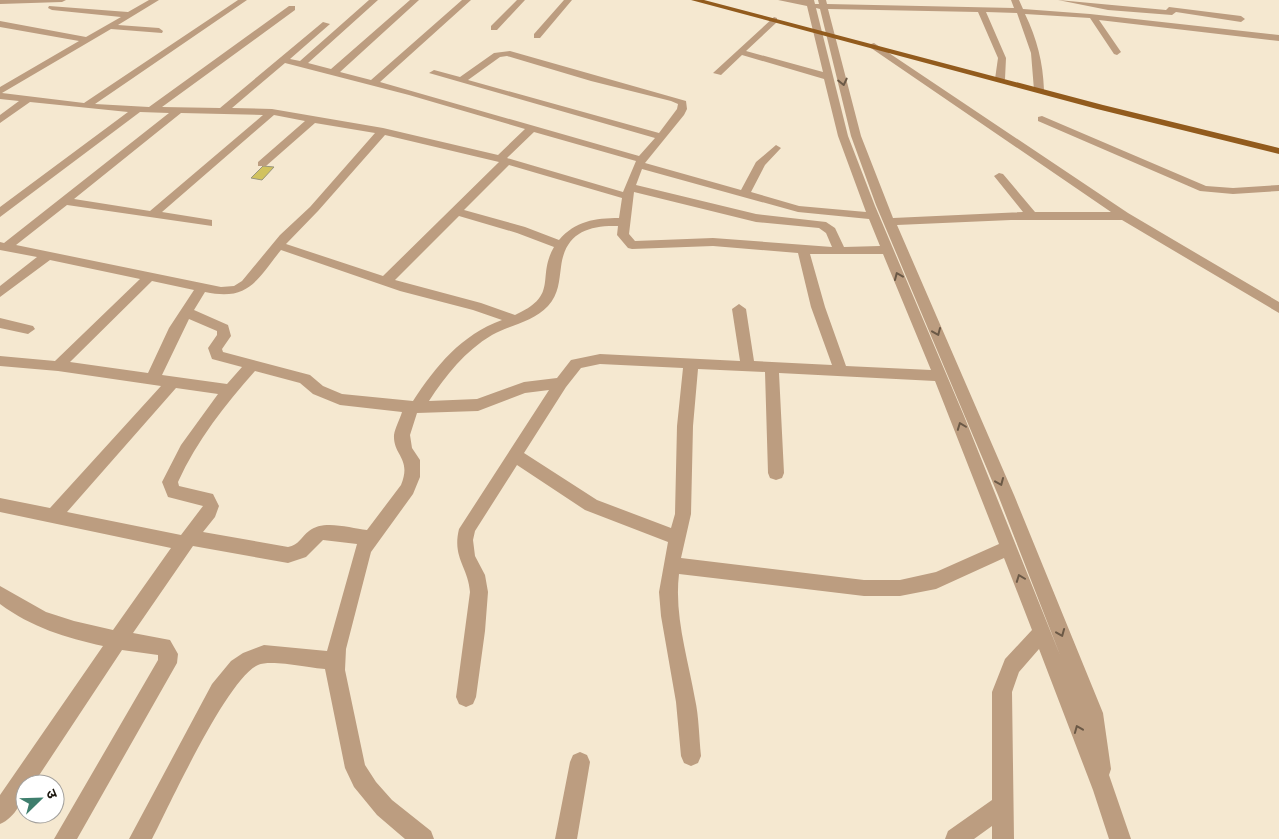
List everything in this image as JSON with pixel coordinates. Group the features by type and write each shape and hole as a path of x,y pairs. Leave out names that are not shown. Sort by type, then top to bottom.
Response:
{"main road":[{"path":"695,0 1279,151"}],"street":[{"path":"0,2 62,0"},
{"path":"0,91 90,40 155,0"},
{"path":"86,106 243,0"},
{"path":"302,64 374,0"},
{"path":"334,72 415,0"},
{"path":"374,82 467,0"},
{"path":"494,28 521,0"},
{"path":"537,36 568,0"},
{"path":"782,0 811,3 881,4 1020,11 1093,17 1279,38"},
{"path":"1015,0 1037,53 1039,90"},
{"path":"1065,0 1108,8 1170,11 1241,19"},
{"path":"1164,0 1181,28"},
{"path":"811,3 825,33 856,136 890,222 1006,495 1093,713 1104,790"},
{"path":"823,3 829,78 843,136 873,216 940,376 1104,790 1120,839"},
{"path":"52,8 131,15"},
{"path":"150,110 292,8"},
{"path":"981,10 1002,58 1000,79"},
{"path":"1093,17 1118,52"},
{"path":"718,73 774,20"},
{"path":"0,24 90,40"},
{"path":"224,110 326,24"},
{"path":"111,27 159,31"},
{"path":"874,46 1124,216 1279,308"},
{"path":"740,52 829,78"},
{"path":"462,80 497,56 507,53 594,79 680,101 684,106 663,137 641,162 628,191 623,235 627,241 637,246 713,242 803,250 887,250"},
{"path":"284,60 374,82 532,128 744,195 798,209 873,216"},
{"path":"434,73 663,137"},
{"path":"0,96 137,110 272,112 313,119 383,132 628,191 756,218 822,225 831,231 840,251"},
{"path":"0,120 27,100"},
{"path":"0,213 137,110"},
{"path":"3,247 178,111"},
{"path":"152,215 272,112"},
{"path":"262,164 313,119"},
{"path":"1042,119 1204,189 1279,188"},
{"path":"386,281 504,160 532,128"},
{"path":"3,247 202,287 230,291 241,288 247,284 278,245 383,132"},
{"path":"744,195 760,164 776,148"},
{"path":"999,176 1031,215"},
{"path":"64,200 208,223"},
{"path":"455,211 521,230 561,246"},
{"path":"890,222 1031,215 1124,216"},
{"path":"423,839 384,809 362,783 355,768 350,734 338,689 336,662 363,549 407,489 412,477 412,460 406,450 402,434 414,407 440,372 484,334 516,320 539,307 551,293 554,260 561,246 572,232 581,226 602,222 624,222"},
{"path":"278,245 386,281 496,311 516,320"},
{"path":"803,250 818,307 841,372"},
{"path":"0,293 47,256"},
{"path":"58,366 150,276"},
{"path":"152,380 176,328 202,287"},
{"path":"739,309 748,367"},
{"path":"186,312 223,328 224,336 215,348 217,355 305,380 318,390 340,399 414,407 478,405 524,388 561,383"},
{"path":"0,323 28,329"},
{"path":"466,697 480,590 465,555 463,544 467,530 561,383 576,364 589,360 691,363 940,376"},
{"path":"0,361 58,366 228,390"},
{"path":"691,363 685,426 684,500 668,592 670,616 686,702 691,756"},
{"path":"0,813 186,540 208,512 210,501 201,497 174,492 170,482 228,390 253,364"},
{"path":"772,368 776,473"},
{"path":"53,516 172,383"},
{"path":"515,456 535,467 591,505 678,538"},
{"path":"0,505 186,540 288,556 302,552 316,534 321,532 370,538"},
{"path":"672,566 864,588 910,587 938,579 1008,548"},
{"path":"0,594 25,611 50,622 118,640 163,647 169,654 167,663 64,839"},
{"path":"1003,839 1002,692 1007,672 1015,658 1041,634"},
{"path":"140,839 219,691 237,668 253,657 264,654 336,662"},
{"path":"566,839 580,762"},
{"path":"956,839 1002,806"}],"building":[{"path":"263,166 274,167 262,180 251,178"}]}
